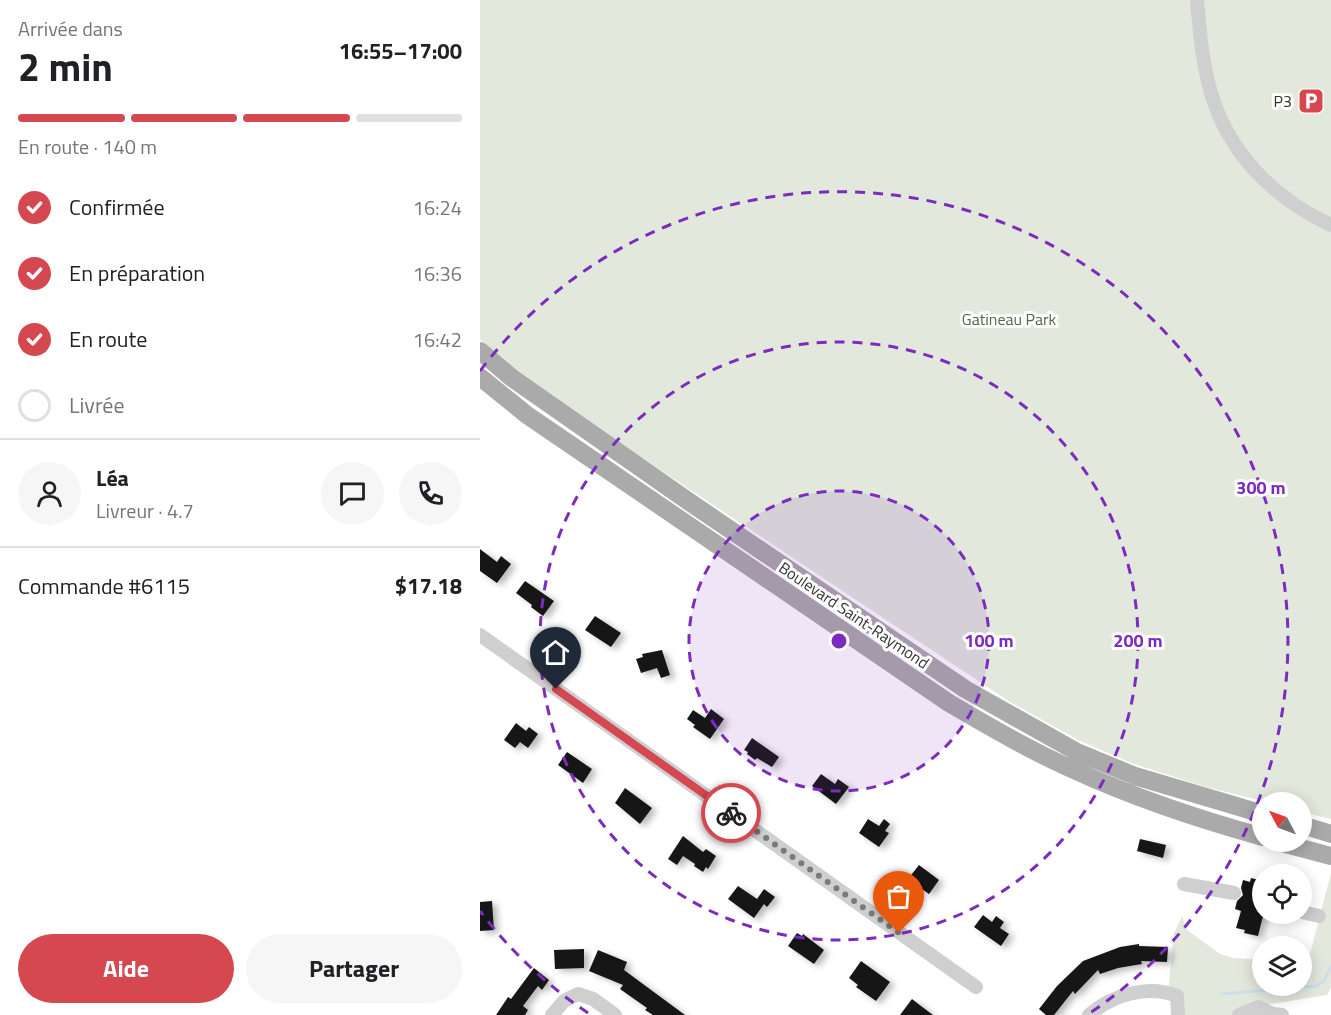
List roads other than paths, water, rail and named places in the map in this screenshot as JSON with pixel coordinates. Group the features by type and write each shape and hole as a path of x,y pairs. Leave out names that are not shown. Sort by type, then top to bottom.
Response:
{"main road":[{"name":"Boulevard Saint-Raymond","path":"480,351 512,378 688,501 922,662 973,694 1077,752 1136,776 1252,811"},
{"name":"Boulevard Saint-Raymond","path":"484,382 527,415 736,560 950,703 1073,770 1187,815 1252,834"},
{"path":"1312,828 1331,834"},
{"path":"1312,851 1331,856"}],"street":[{"path":"1197,0 1209,85 1215,106 1226,129 1240,151 1276,192 1293,205 1331,224"},
{"path":"480,635 976,987"},
{"path":"1184,884 1234,893"},
{"path":"1312,914 1319,916"},
{"path":"1089,1015 1111,1000 1130,994 1158,991 1177,996 1178,1015"},
{"path":"552,1015 564,1001 578,994 593,999 615,1015"},
{"path":"1239,1015 1258,1007 1273,1014 1282,1015"}],"waterway":[{"path":"1222,994 1316,986 1324,981 1331,966"}],"place":[{"name":"P3","path":"1311,101"}],"park label":[{"name":"Gatineau Park","path":"1009,319"}]}
